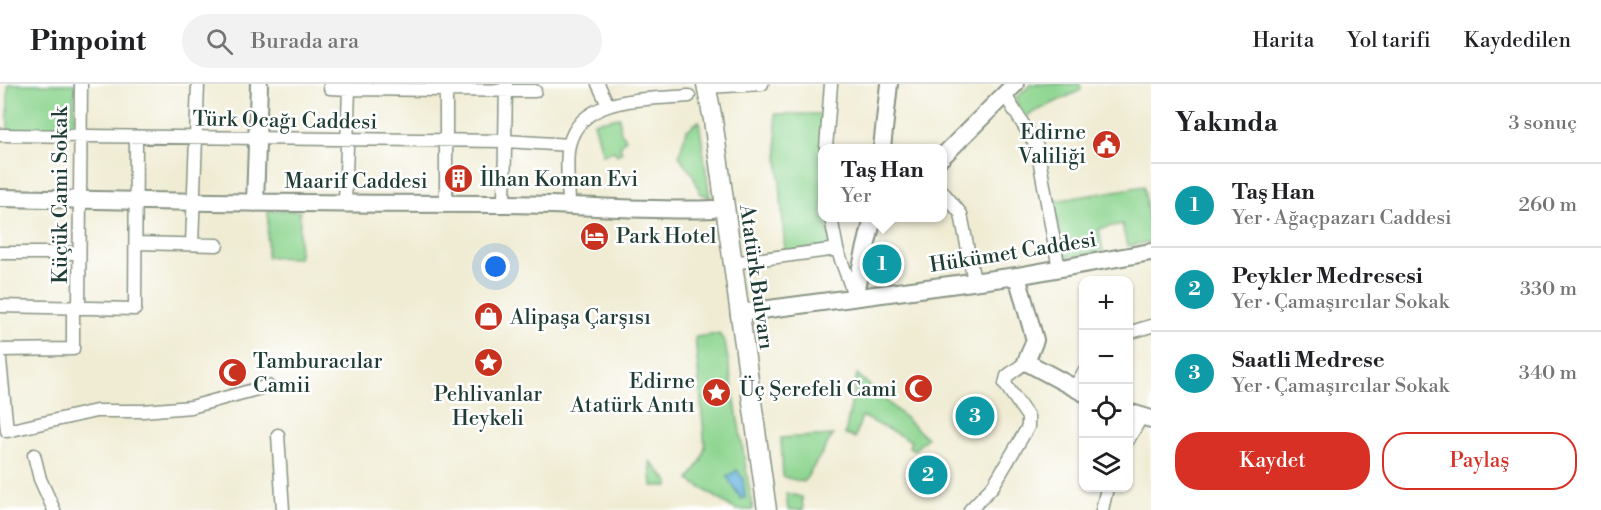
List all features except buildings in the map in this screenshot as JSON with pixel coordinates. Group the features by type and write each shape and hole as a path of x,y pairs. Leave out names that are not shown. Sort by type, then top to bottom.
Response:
{"main road":[{"name":"Atatürk Bulvarı","path":"706,86 703,108 767,510"},
{"name":"Atatürk Bulvarı","path":"718,208 732,263 734,314 757,510"}],"street":[{"name":"Küçük Cami Sokak","path":"0,350 73,349 79,252 81,84"},
{"path":"192,244 198,84"},
{"path":"255,204 259,84"},
{"path":"330,84 330,88 349,89 506,87 535,91"},
{"path":"598,84 608,105"},
{"path":"706,86 762,84"},
{"path":"826,144 831,84"},
{"path":"882,144 890,84"},
{"path":"446,87 446,205"},
{"path":"504,204 506,87"},
{"path":"345,203 349,89"},
{"path":"947,152 1010,90 1037,147 1059,269"},
{"path":"569,205 569,144 578,128 608,105 690,96"},
{"name":"Türk Ocağı Caddesi","path":"0,135 506,141 569,144"},
{"path":"0,306 135,309 136,137"},
{"path":"947,197 961,214 974,282"},
{"name":"Maarif Caddesi","path":"0,198 255,204 569,205 680,211 718,208"},
{"path":"832,222 837,249 854,296"},
{"path":"854,296 872,222"},
{"path":"136,243 217,244"},
{"path":"732,263 837,249"},
{"path":"0,253 79,252"},
{"name":"Hükümet Caddesi","path":"734,314 854,296 1017,276 1151,252"},
{"path":"970,510 993,486 1028,428 1028,417 1005,384 1007,376 1026,362 1035,340 1017,276"},
{"path":"1133,331 1151,326"},
{"path":"0,360 7,431 96,411 142,411 191,407 268,386"},
{"path":"1026,362 1079,391"},
{"path":"1129,438 1140,416"},
{"path":"278,435 283,510"},
{"path":"33,455 43,488 54,510"},
{"path":"1102,510 1106,492"}],"green space":[{"path":"8,84 75,84 74,130 8,131"},
{"path":"1031,84 1080,84 1081,90 1024,117 1015,99"},
{"path":"775,114 825,114 824,144 818,144 818,222 827,222 832,247 785,253"},
{"path":"619,117 621,133 626,138 620,147 622,152 617,155 614,151 603,155 594,122"},
{"path":"699,121 710,198 700,193 693,175 679,156 686,131"},
{"path":"1144,186 1151,242 1127,246 1122,224 1099,229 1103,251 1064,258 1054,201"},
{"path":"268,210 300,211 299,258 267,257"},
{"path":"719,334 725,342 753,510 736,510 689,480 702,459 705,446 695,337"},
{"path":"857,374 927,438 914,450 909,447 911,441 862,416 855,438 845,434"},
{"path":"833,435 804,482 783,477 781,438"},
{"path":"650,461 669,482 669,486 652,486"},
{"path":"786,493 802,497 803,510 788,510"}],"water":[{"path":"737,470 743,478 745,498 741,499 727,477"}],"place":[{"name":"Edirne Valiliği","path":"1107,144"},
{"name":"İlhan Koman Evi","path":"459,179"},
{"name":"Park Hotel","path":"595,236"},
{"name":"Taş Han","path":"882,264"},
{"name":"Alipaşa Çarşısı","path":"489,317"},
{"name":"Pehlivanlar Heykeli","path":"488,363"},
{"name":"Tamburacılar Camii","path":"232,373"},
{"name":"Üç Şerefeli Cami","path":"918,389"},
{"name":"Edirne Atatürk Anıtı","path":"716,393"},
{"name":"Saatli Medrese","path":"975,416"},
{"name":"Peykler Medresesi","path":"928,475"}]}
